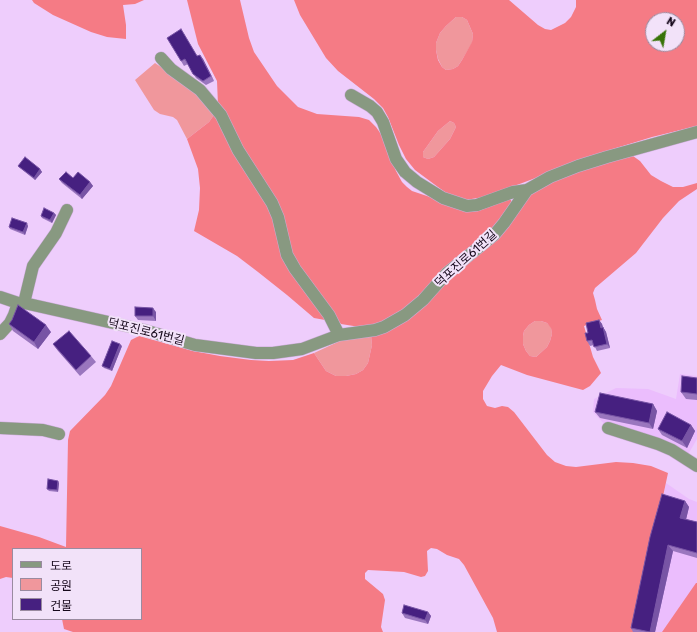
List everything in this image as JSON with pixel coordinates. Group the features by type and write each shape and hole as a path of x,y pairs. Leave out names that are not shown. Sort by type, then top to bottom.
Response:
{"street":[{"path":"160,58 171,69 200,90 221,115 238,150 272,203 278,217 288,255 295,269 329,315 339,335"},
{"path":"351,95 377,112 384,122 396,159 405,172 417,182 443,198 467,206 477,205 512,192 527,190"},
{"name":"덕포진로61번길","path":"0,297 144,330 195,345 256,353 302,349 339,335 375,330 384,327 413,309 447,273 494,235 527,190 550,177 578,166 642,146 697,132"},
{"path":"0,334 10,323 21,303 33,266 56,233 66,210"},
{"path":"0,428 43,430 59,434"},
{"path":"608,428 658,444 672,450 697,466"}],"shaded area":[{"path":"32,0 144,0 135,4 123,5 126,25 126,39 107,37 91,32 53,15 34,3"},
{"path":"187,0 240,0 254,52 277,86 298,107 317,114 359,117 369,120 383,137 396,171 402,182 412,191 436,199 463,211 471,212 511,200 512,204 500,223 394,318 366,328 341,324 336,319 325,314 325,320 314,318 237,256 194,231 199,210 200,188 198,169 187,139 209,122 216,112 218,105 217,81 198,44"},
{"path":"294,0 509,0 538,25 545,29 551,30 565,23 571,17 576,7 576,0 697,0 697,126 652,137 610,150 485,197 465,200 446,193 415,170 406,159 383,108 374,99 338,71 326,58 300,15","holes":["456,17 462,17 467,20 473,34 472,42 458,66 453,69 446,70 442,67 438,60 436,43 440,33","450,121 454,123 456,127 450,139 434,157 428,159 423,157 423,152 438,131"]},
{"path":"633,156 640,161 651,175 661,181 673,187 683,187 697,183 697,189 679,201 663,218 636,253 595,288 593,293 597,309 602,320 584,326 593,357 601,373 590,386 583,390 527,375 501,365 483,391 483,399 487,406 495,408 502,406 508,407 514,412 547,455 555,462 566,466 576,467 616,462 633,463 651,466 668,473 634,632 497,632 493,618 464,565 459,559 447,555 437,549 431,548 427,551 428,571 425,576 421,577 404,572 368,570 365,573 365,579 383,594 385,600 381,627 383,632 73,632 64,629 62,620 142,620 142,548 12,548 12,578 6,577 0,579 0,526 39,537 66,547 68,440 70,431 105,395 111,386 131,340 139,336 193,351 251,360 293,360 314,353 326,371 336,376 356,374 363,370 368,363 372,345 371,335 382,332 529,195 542,187 575,172","holes":["535,321 547,323 551,328 552,334 547,347 536,357 530,356 523,344 524,331"]},
{"path":"680,374 697,376 697,439 686,458 608,428 593,412 594,399 616,388 648,389 676,399"},
{"path":"666,483 689,499 697,502 697,583 662,632 634,632"},
{"path":"696,583 697,632 662,632"}],"green space":[{"path":"456,17 462,17 467,20 473,34 472,43 458,66 453,69 446,70 442,67 438,59 436,43 440,33"},
{"path":"155,63 182,81 216,112 209,122 187,139 177,120 173,117 160,114 154,110 135,80"},
{"path":"450,121 454,123 456,127 450,139 434,157 428,159 423,157 423,152 438,131"},
{"path":"535,321 547,323 551,327 552,334 547,347 536,357 530,356 523,344 524,331"},
{"path":"371,335 372,345 368,363 363,370 356,374 336,376 326,371 314,353 342,340"}],"building":[{"path":"181,29 197,56 200,55 211,76 203,81 193,74 185,59 181,61 167,38"},
{"path":"25,157 40,169 34,178 18,166"},
{"path":"66,172 73,178 78,172 90,182 80,195 59,179"},
{"path":"44,208 54,213 50,220 41,216"},
{"path":"12,218 27,223 23,232 9,227"},
{"path":"18,305 46,325 34,342 9,324"},
{"path":"135,307 153,308 153,316 135,316"},
{"path":"599,320 601,328 603,327 607,344 594,347 592,340 587,341 585,333 588,333 586,323"},
{"path":"69,331 91,356 76,370 53,344"},
{"path":"112,341 120,344 110,369 102,366"},
{"path":"682,376 697,378 697,394 681,392"},
{"path":"600,393 653,404 649,423 595,412"},
{"path":"667,412 691,425 682,441 658,429"},
{"path":"48,479 58,481 57,490 47,489"},
{"path":"662,494 685,501 680,518 697,522 697,553 668,545 650,632 631,628 650,537"},
{"path":"404,605 428,612 425,620 402,613"}]}
